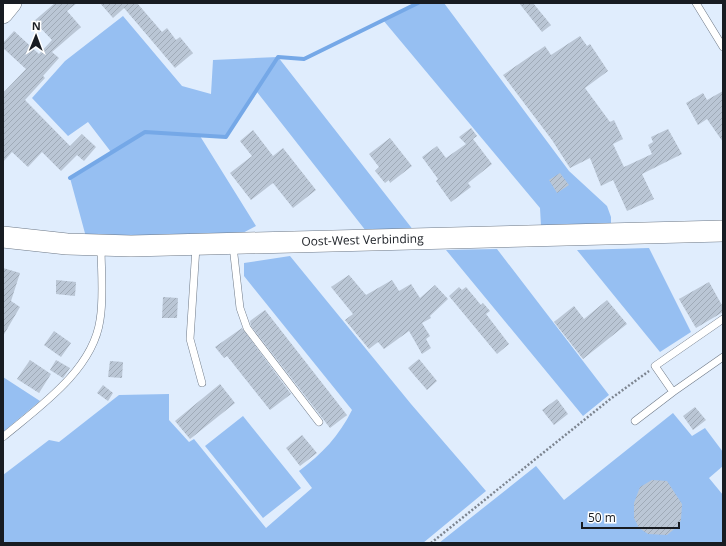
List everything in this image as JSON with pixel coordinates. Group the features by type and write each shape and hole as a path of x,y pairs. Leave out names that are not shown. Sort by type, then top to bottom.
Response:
{"main road":[{"path":"3,14 12,3"},
{"name":"Oost-West Verbinding","path":"3,238 101,246 196,245 723,231"}],"lane":[{"path":"696,3 723,47"},
{"path":"232,244 240,308 247,328 319,422"},
{"path":"196,245 190,339 202,383"},
{"path":"3,437 46,402 76,373 91,348 100,320 101,246"},
{"path":"673,392 655,366 723,319"},
{"path":"635,420 723,358"}],"path":[{"path":"431,543 603,405 655,366"}],"shaded area":[{"path":"418,3 444,3 569,171 607,206 611,217 611,226 541,226 540,208 383,20"},
{"path":"123,16 182,86 211,94 213,60 278,57 414,231 366,231 257,92 226,137 200,136 256,226 237,236 86,237 70,178 111,152 88,122 68,136 32,98 65,61"},
{"path":"649,248 691,332 660,352 577,250"},
{"path":"497,249 609,395 583,416 446,250"},
{"path":"290,256 411,404 486,491 423,543 5,543 3,540 3,475 49,440 59,442 119,395 169,394 169,420 189,442 194,439 266,528 312,488 299,471 315,458 336,436 352,410 244,276 244,263"},
{"path":"3,377 40,401 3,432"},
{"path":"673,413 692,436 705,428 723,452 723,466 709,478 723,495 723,543 439,543 536,466 564,500"},
{"path":"243,416 301,488 263,518 205,446"}],"building":[{"path":"55,3 77,3 67,11 81,27 52,52 59,58 43,76 45,78 25,100 70,146 82,134 96,147 84,161 77,155 61,171 42,152 28,167 12,152 3,162 3,93 26,69 3,48 3,43 14,31 39,54 52,40 34,21"},
{"path":"100,3 137,3 162,32 167,28 176,40 180,37 193,53 175,68 124,8 113,18"},
{"path":"519,3 533,3 551,25 542,32"},
{"path":"580,36 587,46 590,44 608,71 585,88 610,122 614,120 623,139 613,144 624,167 652,154 648,145 653,142 651,137 668,129 682,154 642,174 654,199 627,211 613,180 601,186 590,158 570,168 552,140 503,75 545,46 551,55"},
{"path":"723,91 723,142 707,119 698,125 686,103 703,93 707,100"},
{"path":"471,128 477,136 473,139 492,164 468,183 471,187 451,202 436,181 438,179 422,157 437,146 446,158 466,144 459,137"},
{"path":"253,130 273,156 283,148 316,190 293,208 273,183 251,200 230,173 252,156 240,141"},
{"path":"390,138 412,166 390,183 389,180 385,183 375,171 379,167 369,154"},
{"path":"560,173 569,185 557,193 549,180"},
{"path":"3,268 20,273 11,301 20,307 3,336"},
{"path":"349,275 366,295 392,280 399,291 411,284 420,298 435,285 448,299 430,316 431,318 422,323 430,336 426,339 431,348 422,354 409,331 384,349 378,342 369,349 345,320 353,314 331,287"},
{"path":"56,280 76,282 75,296 56,294"},
{"path":"709,282 723,307 723,312 696,328 679,299"},
{"path":"459,287 462,290 466,287 481,305 483,303 490,311 486,314 509,344 497,354 449,296"},
{"path":"163,297 178,298 177,318 162,318"},
{"path":"607,300 627,324 583,359 554,322 574,306 584,319"},
{"path":"265,310 347,415 330,428 251,326 250,321"},
{"path":"242,328 291,394 270,410 227,356 224,358 215,347"},
{"path":"54,331 71,343 61,357 44,345"},
{"path":"419,359 437,381 427,390 408,368"},
{"path":"30,360 51,374 39,393 17,379"},
{"path":"56,360 70,368 63,378 50,370"},
{"path":"110,361 123,362 122,378 108,377"},
{"path":"220,384 235,403 190,439 175,421"},
{"path":"103,385 113,393 108,401 97,393"},
{"path":"557,399 568,414 554,425 542,410"},
{"path":"695,407 706,420 693,430 683,416"},
{"path":"302,435 317,453 300,466 286,448"},
{"path":"652,480 667,481 682,504 681,520 678,526 667,535 648,534 639,528 634,518 634,503 640,487"}],"waterway":[{"path":"70,178 145,132 226,137 278,57 304,59 418,3"}]}
